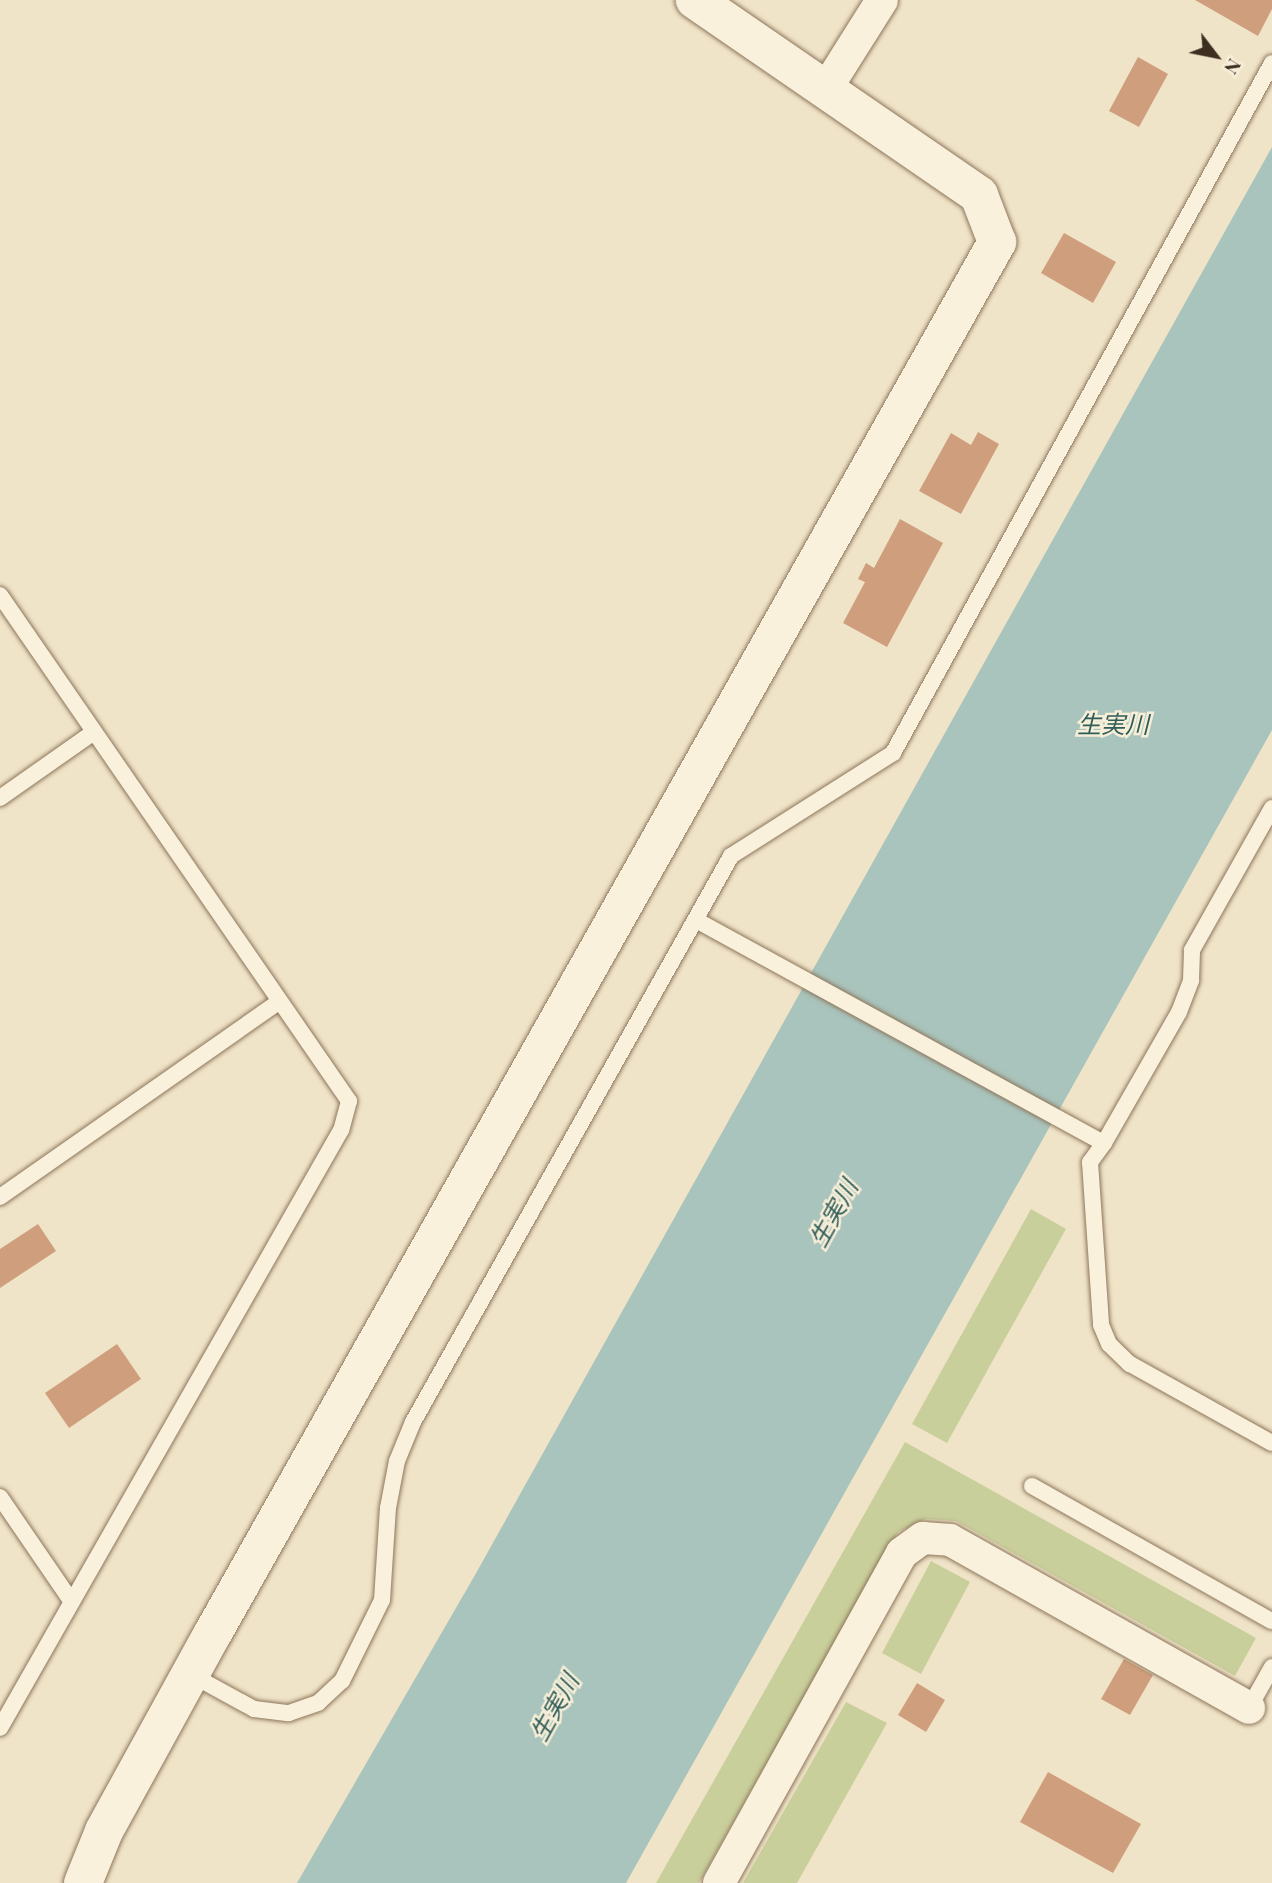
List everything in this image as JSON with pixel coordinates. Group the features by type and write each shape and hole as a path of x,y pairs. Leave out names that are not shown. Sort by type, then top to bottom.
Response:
{"street":[{"path":"83,1883 104,1831 190,1674 559,1023 774,631 997,242 978,195 695,0"},
{"path":"826,89 882,0"},
{"path":"719,1883 902,1553 923,1538 950,1540 1249,1708"}],"lane":[{"path":"190,1674 254,1709 289,1713 318,1703 342,1681 382,1600 388,1508 397,1461 414,1422 732,856 892,753 1272,64"},
{"path":"0,595 349,1101 341,1130 0,1728"},
{"path":"0,798 94,732"},
{"path":"1272,808 1192,950 1191,980 1179,1012 1104,1143 1090,1162 1101,1325 1109,1344 1130,1364 1272,1443"},
{"path":"696,920 1104,1143"},
{"path":"0,1197 279,1002"},
{"path":"1032,1486 1272,1621"},
{"path":"0,1497 72,1602"},
{"path":"1249,1708 1272,1667"}],"green space":[{"path":"1031,1209 1066,1229 947,1443 912,1424"},
{"path":"905,1442 1256,1638 1235,1676 956,1521 926,1519 898,1532 699,1883 656,1883"},
{"path":"931,1561 970,1582 921,1674 882,1653"},
{"path":"846,1702 887,1723 797,1883 743,1883"}],"water":[{"name":"生実川","path":"1272,147 1272,730 626,1883 297,1883 475,1575"}],"building":[{"path":"1195,0 1272,0 1272,9 1258,36"},
{"path":"1138,57 1168,74 1139,127 1109,111"},
{"path":"1064,233 1116,262 1093,303 1041,273"},
{"path":"978,432 999,444 961,514 919,491 951,433 971,445"},
{"path":"900,519 943,543 887,647 843,623 865,582 858,579 866,563 874,568"},
{"path":"38,1224 56,1251 0,1288 0,1249"},
{"path":"117,1344 141,1379 69,1428 45,1393"},
{"path":"1124,1659 1153,1675 1130,1715 1101,1699"},
{"path":"917,1683 945,1700 926,1732 898,1715"},
{"path":"1048,1772 1141,1824 1113,1873 1020,1822"}]}
